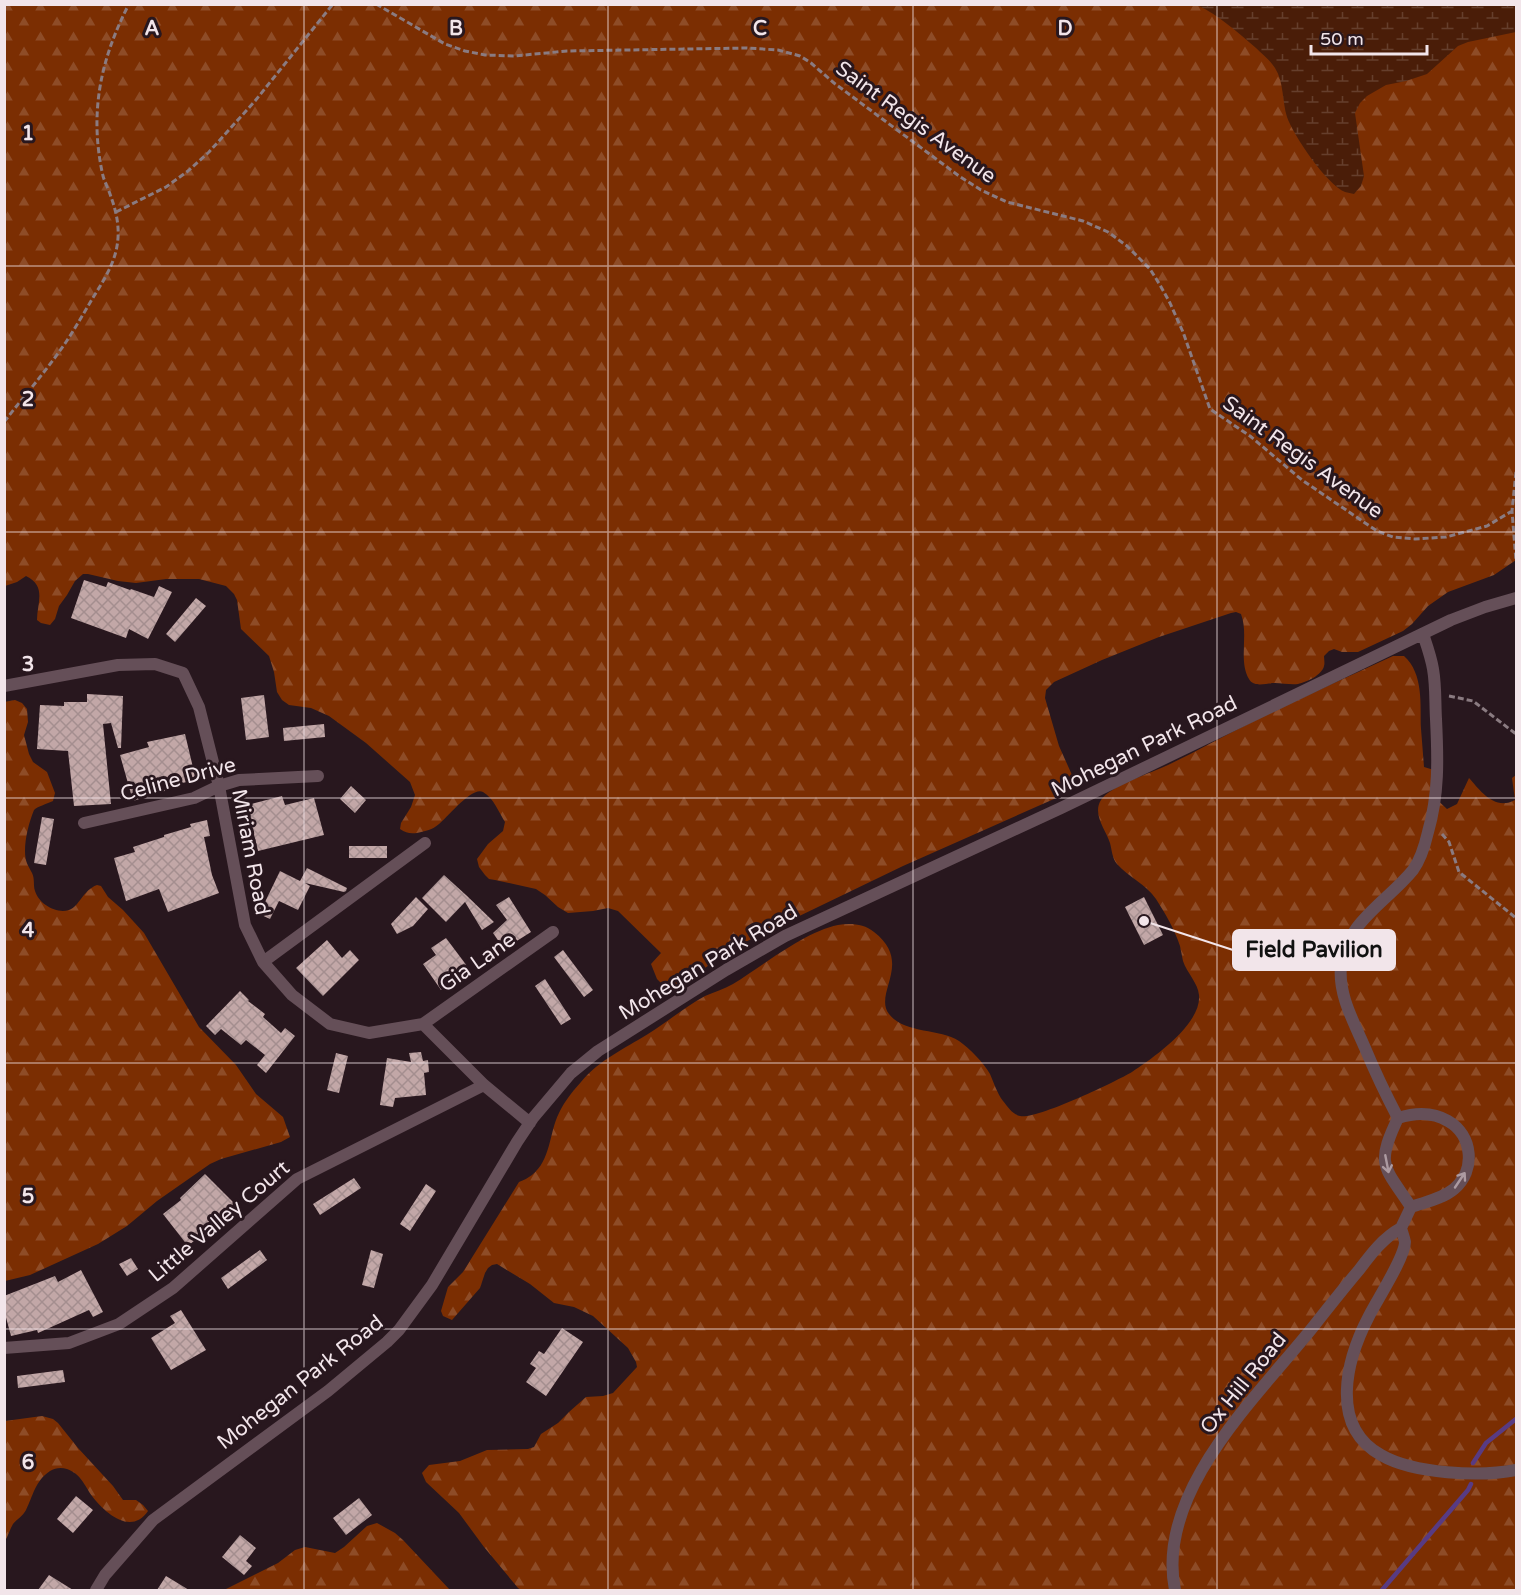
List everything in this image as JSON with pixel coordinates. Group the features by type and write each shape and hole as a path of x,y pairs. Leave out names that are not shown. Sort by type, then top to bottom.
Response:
{"street":[{"name":"Mohegan Park Road","path":"96,1590 105,1575 153,1520 328,1391 387,1342 432,1285 530,1123 561,1084 587,1059 766,946 810,924 1060,808 1451,620 1516,598"},
{"path":"1398,1118 1383,1090 1347,1007 1341,982 1341,967 1345,949 1354,931 1401,883 1416,864 1425,844 1431,820 1438,775 1435,693 1433,667 1424,634"},
{"name":"Miriam Road","path":"4,686 118,665 156,664 183,673 198,706 219,786 245,925 263,962 292,995 330,1024 369,1034 423,1024"},
{"name":"Celine Drive","path":"84,823 194,798 219,786 239,780 318,776"},
{"path":"263,962 425,843"},
{"name":"Gia Lane","path":"423,1024 553,932"},
{"path":"423,1024 484,1085 530,1123"},
{"name":"Little Valley Court","path":"4,1348 69,1343 119,1324 172,1288 297,1179 484,1085"},
{"path":"1398,1118 1414,1114 1449,1121 1460,1130 1467,1143 1467,1171 1460,1183 1443,1196 1411,1207 1401,1228 1403,1248 1392,1274 1361,1331 1352,1361 1347,1398 1348,1413 1354,1428 1364,1442 1376,1452 1395,1461 1415,1467 1463,1473 1516,1470"},
{"path":"1398,1118 1386,1145 1385,1165 1390,1177 1411,1207"},
{"name":"Ox Hill Road","path":"1175,1590 1173,1557 1178,1526 1189,1496 1212,1452 1228,1429 1373,1252 1390,1235 1401,1228"}],"path":[{"path":"4,422 66,343 113,260 118,227 98,149 97,110 106,58 129,4"},
{"path":"116,212 166,187 209,152 255,101 333,4"},
{"name":"Saint Regis Avenue","path":"376,4 445,44 484,55 747,48 777,50 800,56 959,176 981,190 1007,202 1083,221 1107,232 1127,246 1149,269 1170,303 1183,332 1210,409 1250,435 1302,480 1377,531 1400,538 1438,538 1487,526 1512,511"},
{"path":"1516,472 1512,511 1516,561"},
{"path":"1446,695 1473,701 1516,734"},
{"path":"1431,820 1449,842 1460,872 1516,918"}],"green space":[{"path":"5,5 1516,5 1516,560 1494,575 1448,592 1428,606 1403,631 1358,652 1342,652 1334,649 1329,651 1324,656 1323,669 1310,680 1298,684 1251,682 1244,664 1243,622 1241,614 1236,612 1159,637 1054,682 1046,690 1045,698 1059,746 1072,775 1068,785 1057,797 903,866 737,946 681,986 665,987 657,979 651,964 661,953 618,911 608,908 568,913 536,889 489,879 485,875 477,859 488,844 503,831 505,822 493,802 483,792 478,791 466,798 431,829 412,833 400,829 415,795 410,782 366,743 329,716 311,708 289,705 282,700 277,692 269,656 241,629 237,600 226,586 199,579 166,579 136,583 83,574 75,581 50,625 37,620 39,590 33,580 26,576 5,586"},
{"path":"1197,5 1516,5 1516,32 1458,46 1427,74 1386,85 1360,103 1355,113 1364,176 1361,186 1354,194 1345,192 1329,180 1303,147 1290,125 1280,79 1271,62 1228,25"},
{"path":"1393,656 1404,656 1410,663 1418,681 1424,767 1434,770 1433,796 1447,809 1457,804 1469,778 1490,799 1508,803 1515,800 1512,778 1516,775 1516,1590 521,1590 518,1588 459,1513 426,1482 422,1473 429,1465 460,1461 487,1450 534,1447 541,1434 558,1423 586,1397 613,1393 637,1367 636,1362 628,1348 593,1316 574,1307 554,1303 530,1284 497,1264 488,1268 480,1288 452,1320 443,1316 441,1311 448,1287 463,1272 519,1182 532,1175 543,1162 561,1109 588,1074 612,1055 698,1000 733,984 784,950 812,934 848,924 870,929 885,944 891,955 892,966 885,1006 889,1014 903,1025 942,1034 963,1044 984,1065 1001,1098 1015,1114 1029,1116 1042,1112 1123,1077 1163,1049 1185,1028 1198,1006 1199,995 1197,986 1183,961 1180,946 1170,922 1159,904 1147,889 1121,869 1114,859 1099,816 1101,800 1122,785"},
{"path":"15,700 27,709 28,722 24,735 29,754 33,762 47,772 55,793 53,801 34,810 25,846 27,863 33,875 37,896 49,907 64,911 76,906 92,887 101,886 108,897 144,933 199,1027 236,1065 256,1094 283,1117 290,1137 281,1142 210,1164 157,1201 127,1226 98,1244 30,1275 5,1281 4,702"},
{"path":"42,1416 58,1423 123,1500 136,1500 148,1511 134,1522 119,1519 97,1503 76,1474 67,1469 58,1468 50,1471 41,1479 26,1510 13,1524 5,1541 5,1421"},
{"path":"377,1523 403,1540 450,1590 224,1590 278,1563 295,1550 305,1547 335,1553 367,1526"}],"building":[{"path":"84,580 106,587 108,582 154,597 159,586 172,592 148,639 129,629 126,638 71,618"},
{"path":"196,598 206,606 175,642 166,634"},
{"path":"87,694 123,696 121,748 118,748 111,723 103,724 111,804 74,806 68,751 37,749 40,705 64,706 64,702 87,702"},
{"path":"264,695 269,737 246,740 241,698"},
{"path":"324,724 325,737 284,741 283,728"},
{"path":"185,734 196,780 173,785 174,788 133,801 120,755 149,747 147,742"},
{"path":"351,786 366,800 355,813 340,799"},
{"path":"282,796 285,805 314,798 324,835 258,851 247,805"},
{"path":"42,817 54,819 46,865 34,863"},
{"path":"207,820 210,836 204,837 212,875 219,893 168,912 159,889 126,901 114,858 135,852 133,847 191,827 190,824"},
{"path":"349,846 387,846 387,858 349,858"},
{"path":"307,868 347,888 346,891 305,883 310,886 298,910 279,901 270,919 255,912 262,900 265,902 280,871 300,881"},
{"path":"444,875 494,922 482,930 465,902 446,922 422,898"},
{"path":"416,897 428,909 413,926 397,934 391,924"},
{"path":"509,897 531,932 504,949 493,933 507,920 496,905"},
{"path":"1144,897 1163,935 1144,945 1125,907"},
{"path":"446,938 470,970 441,990 423,964 436,955 431,948"},
{"path":"327,940 342,958 350,950 359,960 323,996 296,968"},
{"path":"563,950 593,990 584,997 554,957"},
{"path":"545,979 571,1019 561,1025 535,986"},
{"path":"240,991 248,1001 265,1014 263,1017 281,1033 285,1028 295,1036 266,1073 257,1065 265,1055 246,1040 241,1045 221,1029 215,1035 206,1026"},
{"path":"421,1052 423,1061 428,1060 429,1072 424,1073 426,1095 395,1098 393,1107 380,1105 387,1058 411,1062 409,1053"},
{"path":"336,1053 348,1056 339,1093 327,1090"},
{"path":"205,1174 236,1205 188,1246 163,1214 181,1200 180,1198"},
{"path":"354,1178 361,1188 320,1215 313,1204"},
{"path":"426,1184 436,1191 410,1231 400,1224"},
{"path":"260,1250 267,1260 228,1289 221,1278"},
{"path":"371,1250 383,1254 374,1288 362,1285"},
{"path":"131,1258 138,1269 127,1276 119,1264"},
{"path":"81,1270 103,1312 93,1317 89,1310 38,1333 37,1330 11,1336 4,1310 4,1296 55,1276 58,1282"},
{"path":"181,1310 206,1350 171,1370 151,1338 175,1323 170,1316"},
{"path":"562,1328 583,1342 546,1396 526,1382 536,1368 530,1364 539,1351 544,1354"},
{"path":"63,1370 65,1382 18,1388 17,1376"},
{"path":"76,1496 93,1510 73,1533 57,1519"},
{"path":"359,1498 372,1515 346,1535 333,1518"},
{"path":"240,1535 256,1548 246,1561 252,1566 244,1575 222,1557"},
{"path":"49,1575 73,1590 38,1590"},
{"path":"166,1576 189,1590 157,1590"}],"waterway":[{"path":"1473,1463 1486,1443 1516,1419"},
{"path":"1382,1590 1471,1484"}],"place":[{"name":"Field Pavilion","path":"1144,921"}]}
